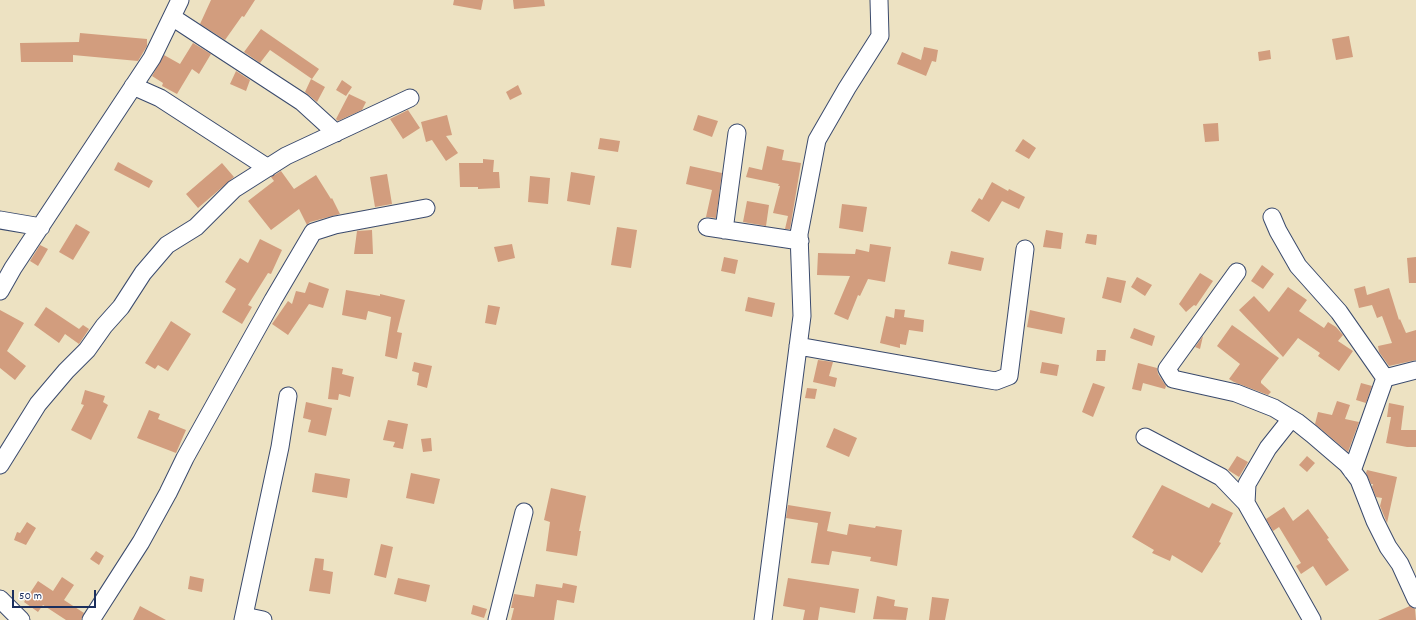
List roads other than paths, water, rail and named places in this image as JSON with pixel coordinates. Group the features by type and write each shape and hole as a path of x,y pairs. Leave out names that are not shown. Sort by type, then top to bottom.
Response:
{"street":[{"path":"0,291 152,58 180,0"},
{"path":"763,620 802,316 799,234 817,140 880,36 879,0"},
{"path":"172,17 302,102 336,132"},
{"path":"133,86 160,98 268,168"},
{"path":"0,465 38,404 66,371 87,350 104,326 121,307 143,273 167,245 196,227 234,189 286,156 410,98"},
{"path":"724,230 737,133"},
{"path":"90,620 140,542 269,307 313,232 336,225 426,208"},
{"path":"1272,216 1278,231 1298,266 1339,312 1385,378"},
{"path":"0,220 41,227"},
{"path":"707,227 800,241"},
{"path":"798,346 996,381 1009,376 1025,249"},
{"path":"1236,272 1167,369 1173,379 1236,393 1274,408 1312,434 1347,464 1359,480 1375,521 1388,547 1400,564 1416,599"},
{"path":"1385,378 1416,370"},
{"path":"1352,471 1385,378"},
{"path":"263,620 244,618 280,447 288,396"},
{"path":"1246,503 1247,484 1268,448 1291,419"},
{"path":"1145,437 1221,477 1246,503 1312,620"},
{"path":"497,620 524,512"},
{"path":"0,599 21,620"}]}
